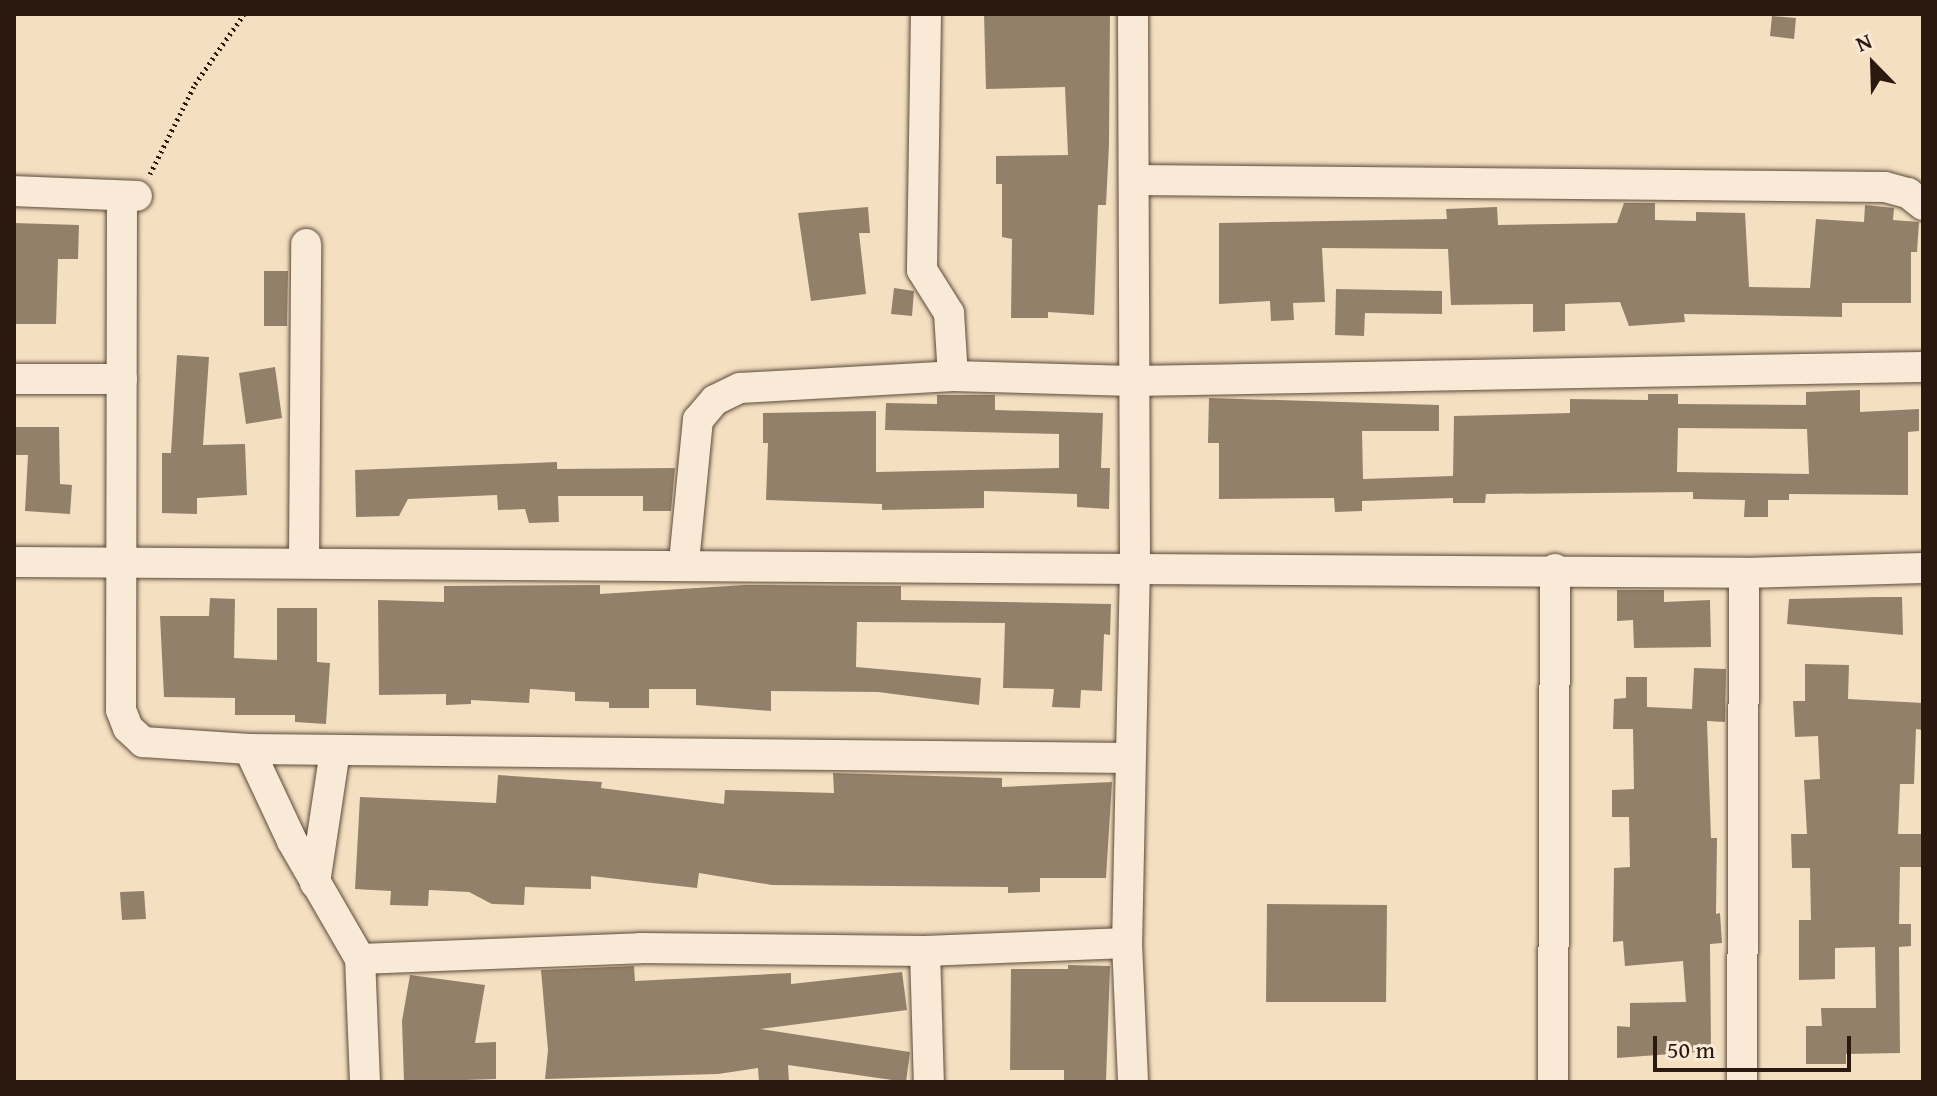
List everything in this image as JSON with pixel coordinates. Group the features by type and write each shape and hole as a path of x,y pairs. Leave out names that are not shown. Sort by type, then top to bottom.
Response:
{"street":[{"path":"926,14 922,270 949,313 953,376"},
{"path":"1133,14 1135,565 1127,943 1133,1082"},
{"path":"1134,180 1885,187 1908,193 1923,205"},
{"path":"14,191 129,196 122,379 125,562 121,710 128,728 143,742 162,747 335,751 1130,758"},
{"path":"304,561 306,244"},
{"path":"684,562 698,420 715,400 740,388 953,376 1133,381 1923,369 1923,361"},
{"path":"14,379 122,379"},
{"path":"14,562 684,562 1744,573 1923,568"},
{"path":"1553,1082 1555,569"},
{"path":"1742,1082 1744,573"},
{"path":"249,749 315,883 360,959 365,1082"},
{"path":"315,883 335,751"},
{"path":"360,959 640,948 925,951 1127,943"},
{"path":"925,951 929,1082"}],"path":[{"path":"129,196 172,138 195,84 244,14"}],"building":[{"path":"984,14 1110,14 1106,205 1098,205 1094,315 1048,312 1048,318 1011,318 1012,239 1002,237 1002,184 996,184 996,156 1068,155 1065,87 986,89"},
{"path":"1772,16 1796,18 1794,39 1770,36"},
{"path":"1624,203 1655,203 1655,220 1696,221 1696,212 1745,213 1749,287 1810,288 1816,219 1864,222 1865,205 1894,208 1893,220 1919,222 1917,252 1911,252 1911,303 1842,303 1842,317 1684,314 1685,322 1629,326 1620,302 1565,304 1565,331 1533,332 1533,304 1451,305 1448,249 1322,248 1325,302 1293,303 1294,320 1271,321 1270,301 1219,304 1219,223 1447,219 1446,209 1497,207 1498,225 1617,223"},
{"path":"868,207 870,233 859,233 866,294 811,301 798,213"},
{"path":"14,223 79,225 78,259 58,259 56,324 14,324"},
{"path":"264,271 288,271 287,326 264,326"},
{"path":"894,288 914,291 912,316 891,314"},
{"path":"1336,289 1442,291 1442,314 1365,313 1364,336 1335,335"},
{"path":"177,355 209,357 203,445 245,444 247,495 197,498 197,514 162,513 162,453 171,453"},
{"path":"275,367 282,418 246,424 239,373"},
{"path":"1860,390 1860,412 1919,409 1919,431 1908,432 1908,495 1789,494 1789,500 1768,500 1768,517 1744,517 1745,500 1693,499 1693,492 1486,494 1485,503 1453,503 1453,498 1362,501 1362,511 1335,512 1334,498 1219,499 1219,443 1208,443 1209,398 1439,405 1439,431 1362,431 1363,479 1453,476 1454,416 1570,413 1570,399 1648,400 1648,394 1678,394 1678,404 1806,405 1806,392","holes":["1678,428 1807,429 1809,474 1677,472"]},
{"path":"937,395 995,395 995,410 1103,413 1101,468 1110,468 1109,509 1077,507 1077,494 984,491 984,508 882,510 882,504 766,500 768,443 763,443 763,413 876,411 876,472 1059,468 1059,434 885,430 886,403 937,404"},
{"path":"14,427 59,427 60,484 72,485 70,514 25,511 28,455 14,455"},
{"path":"557,462 557,469 675,468 671,511 643,511 643,496 558,496 559,522 529,523 525,509 498,510 497,495 408,499 399,516 356,517 355,470"},
{"path":"600,585 600,594 745,585 901,586 901,600 1111,604 1110,635 1104,634 1102,691 1081,690 1080,708 1052,707 1054,689 1003,688 1005,623 857,622 856,667 981,678 979,705 878,692 771,691 771,711 696,705 696,689 649,689 649,708 609,708 609,702 575,701 575,692 530,689 529,703 471,700 471,704 446,705 446,694 379,695 378,600 444,602 444,586"},
{"path":"1617,590 1664,590 1664,602 1710,600 1711,647 1634,648 1633,620 1617,621"},
{"path":"1902,597 1903,635 1787,624 1789,599"},
{"path":"210,598 235,599 234,658 277,660 277,608 317,608 317,662 330,663 326,724 295,722 295,715 235,715 235,698 164,697 160,616 209,616"},
{"path":"1805,664 1849,665 1848,699 1923,703 1923,730 1916,729 1914,784 1900,784 1898,834 1923,834 1923,867 1900,867 1899,924 1911,924 1911,946 1899,947 1900,1053 1846,1054 1846,1064 1806,1064 1806,1026 1822,1026 1821,1008 1876,1008 1875,947 1835,948 1835,979 1799,980 1799,920 1811,920 1810,868 1792,868 1791,834 1807,834 1804,780 1820,779 1818,736 1795,737 1793,701 1805,701"},
{"path":"1694,668 1726,669 1725,722 1707,721 1711,838 1717,838 1716,914 1720,913 1722,943 1710,944 1711,1051 1617,1058 1617,1026 1630,1027 1630,1003 1686,1002 1683,961 1625,966 1623,941 1613,942 1614,868 1630,867 1629,817 1612,817 1612,790 1634,789 1633,729 1613,729 1614,699 1626,698 1626,677 1647,677 1647,707 1692,709"},
{"path":"833,773 1002,778 1002,787 1112,782 1106,878 1040,878 1040,892 1008,893 1008,887 772,885 699,873 697,888 591,876 591,889 525,887 524,905 492,904 469,892 429,890 428,906 390,905 391,891 355,889 360,797 496,803 498,775 602,782 601,788 724,804 725,790 834,793"},
{"path":"144,891 146,919 122,920 120,892"},
{"path":"1267,904 1387,905 1386,1002 1266,1002"},
{"path":"1068,965 1110,966 1106,1082 1064,1082 1064,1070 1010,1070 1011,969 1068,969"},
{"path":"634,966 635,981 791,973 791,984 902,972 907,1010 760,1029 910,1052 906,1082 788,1065 789,1082 759,1082 758,1068 718,1074 545,1079 548,1050 541,970"},
{"path":"410,975 485,985 475,1043 496,1042 496,1079 404,1082 402,1021"}]}
